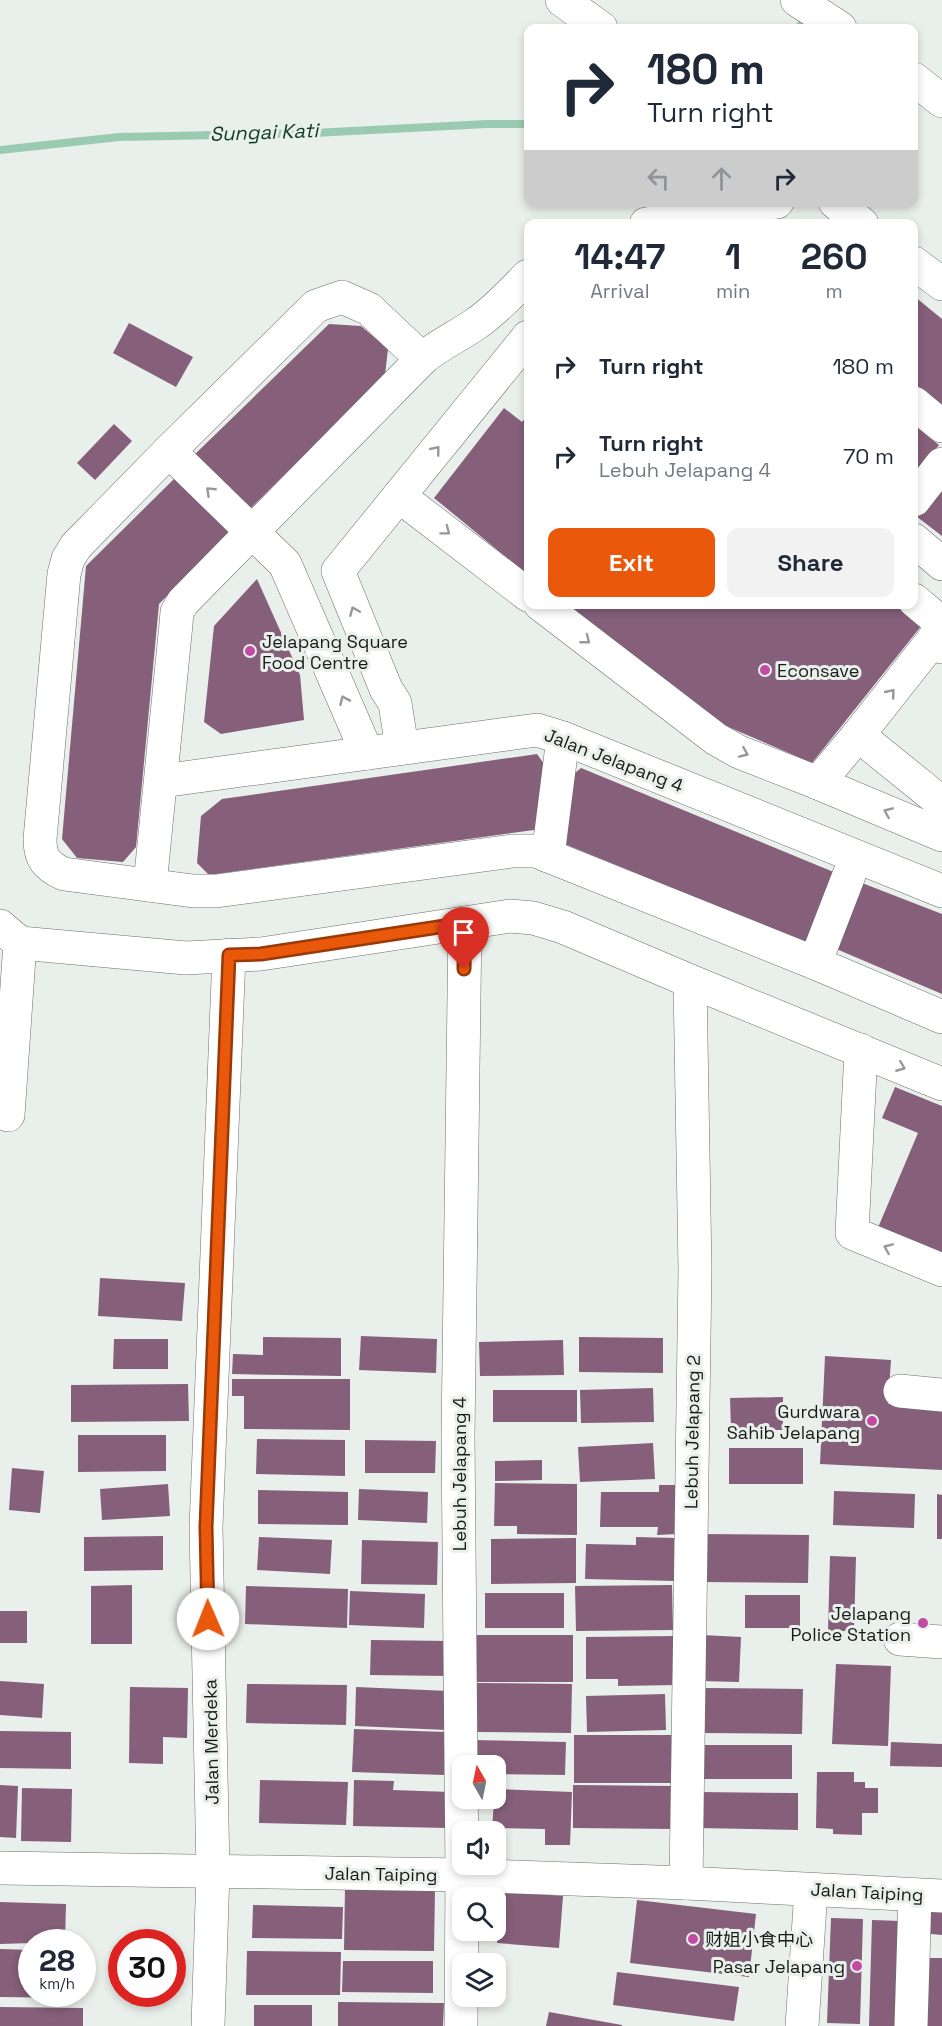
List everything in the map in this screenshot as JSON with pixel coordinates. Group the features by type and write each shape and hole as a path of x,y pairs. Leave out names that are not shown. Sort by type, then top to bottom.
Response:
{"main road":[{"path":"562,0 595,24"},
{"path":"797,0 834,24"},
{"path":"918,80 942,94"},
{"path":"918,81 942,100"},
{"path":"694,219 753,207"},
{"path":"841,207 856,219"},
{"path":"918,266 942,284"},
{"path":"150,885 177,612 183,602 422,359 433,349 474,326 490,314 524,280"},
{"path":"422,359 369,309 342,297 316,306 76,546 68,559 64,574 40,839 40,850 44,860 52,869 64,874 193,891 216,891 512,851 536,851 815,963 942,1017"},
{"path":"402,748 395,703 386,689 338,571 519,347 474,326"},
{"path":"918,406 942,426"},
{"path":"169,451 285,564 367,753"},
{"path":"918,495 942,464"},
{"path":"399,496 524,592"},
{"path":"918,543 942,564"},
{"path":"818,783 937,643 941,626 939,621 918,603"},
{"path":"546,609 716,740 739,752 942,835"},
{"name":"Jalan Jelapang 4","path":"162,781 537,730 563,738 942,891"},
{"path":"858,735 942,803"},
{"path":"548,856 563,738"},
{"path":"815,963 856,857"},
{"path":"8,1115 10,935 186,958 261,954 510,916 533,918 563,927 942,1084"},
{"name":"Lebuh Jelapang 4","path":"462,1821 458,1435 465,923"},
{"name":"Jalan Merdeka","path":"208,2026 213,1871 206,1527 229,955"},
{"name":"Lebuh Jelapang 2","path":"686,1883 694,1269 690,981"},
{"path":"861,1050 852,1233 942,1270"},
{"path":"900,1391 942,1395"},
{"path":"900,1640 942,1642"},
{"name":"Jalan Taiping","path":"0,1868 452,1875"},
{"name":"Lebuh Jelapang 4","path":"461,2026 462,1875"},
{"name":"Jalan Taiping","path":"462,1875 929,1895"},
{"path":"802,2026 811,1890"},
{"path":"911,2026 929,1895"}],"building":[{"path":"918,299 942,319 942,409 918,389"},
{"path":"129,323 193,357 176,387 113,353"},
{"path":"329,324 361,326 388,349 385,375 248,511 191,458"},
{"path":"504,408 522,422 524,420 524,572 434,498"},
{"path":"114,424 132,441 95,480 77,463"},
{"path":"918,428 939,445 918,472"},
{"path":"175,478 231,531 159,604 136,847 123,862 77,858 62,839 86,566"},
{"path":"942,483 942,536 918,518 918,513"},
{"name":"Jelapang Square Food Centre","path":"257,579 300,675 304,720 221,734 204,722 214,626"},
{"name":"Econsave","path":"570,609 902,609 922,625 812,763 698,714"},
{"path":"537,754 547,768 541,829 209,875 197,863 201,816 222,799"},
{"path":"581,768 836,873 809,944 562,843 570,777"},
{"path":"862,883 942,914 942,994 834,948"},
{"path":"895,1087 942,1106 942,1257 877,1230 918,1133 882,1118"},
{"path":"100,1278 185,1283 182,1321 98,1316"},
{"path":"361,1336 437,1339 436,1373 359,1370"},
{"path":"263,1337 341,1338 341,1376 232,1374 233,1354 263,1355"},
{"path":"579,1337 663,1338 663,1373 579,1372"},
{"path":"114,1339 168,1339 168,1369 113,1369"},
{"path":"563,1340 564,1375 480,1376 479,1342"},
{"path":"825,1356 891,1360 888,1404 942,1407 942,1470 820,1464"},
{"path":"232,1379 350,1379 350,1430 244,1429 244,1396 232,1396"},
{"path":"188,1384 189,1421 71,1422 71,1385"},
{"path":"653,1388 654,1422 581,1423 580,1390"},
{"path":"493,1390 577,1390 577,1422 493,1422"},
{"path":"783,1397 783,1430 731,1430 730,1398"},
{"path":"78,1435 166,1435 166,1471 78,1472"},
{"path":"257,1439 345,1440 345,1476 256,1474"},
{"path":"365,1440 436,1441 435,1473 365,1473"},
{"path":"653,1443 655,1479 580,1482 578,1447"},
{"path":"729,1448 803,1448 803,1484 729,1484"},
{"path":"542,1460 542,1480 495,1481 495,1461"},
{"path":"12,1468 44,1471 40,1513 9,1510"},
{"path":"495,1483 577,1484 577,1535 517,1534 517,1526 494,1526"},
{"path":"168,1484 170,1516 102,1520 100,1489"},
{"path":"659,1485 677,1485 677,1534 657,1535 658,1527 600,1527 601,1492 659,1492"},
{"path":"359,1489 428,1492 427,1523 358,1520"},
{"path":"258,1490 348,1492 348,1525 258,1524"},
{"path":"834,1491 915,1494 914,1528 833,1525"},
{"path":"937,1494 942,1495 942,1539 937,1539"},
{"path":"698,1534 809,1535 808,1583 697,1582"},
{"path":"163,1536 163,1570 84,1571 84,1537"},
{"path":"259,1537 332,1540 330,1574 257,1570"},
{"path":"636,1537 676,1538 675,1581 585,1579 586,1544 636,1545"},
{"path":"576,1538 576,1583 491,1584 491,1539"},
{"path":"362,1540 438,1542 437,1585 361,1584"},
{"path":"830,1556 856,1557 854,1631 828,1631"},
{"path":"132,1585 132,1644 91,1644 91,1586"},
{"path":"672,1585 673,1630 576,1631 575,1586"},
{"path":"246,1586 348,1589 347,1628 245,1624"},
{"path":"350,1591 425,1594 424,1628 349,1625"},
{"path":"485,1593 564,1593 564,1628 485,1628"},
{"path":"745,1595 800,1595 800,1628 745,1628"},
{"path":"0,1611 27,1611 27,1643 0,1643"},
{"path":"476,1635 573,1635 573,1682 476,1682"},
{"path":"702,1635 741,1637 739,1682 700,1681"},
{"path":"677,1636 677,1685 618,1686 618,1679 586,1679 586,1637"},
{"path":"371,1640 449,1641 448,1676 370,1675"},
{"path":"836,1664 891,1666 888,1746 832,1744"},
{"path":"0,1681 44,1684 42,1718 0,1715"},
{"path":"476,1683 572,1684 571,1733 475,1732"},
{"path":"247,1684 347,1685 346,1725 246,1723"},
{"path":"130,1687 188,1688 187,1738 163,1737 163,1764 129,1763"},
{"path":"356,1687 449,1691 447,1730 355,1726"},
{"path":"704,1688 803,1689 802,1734 703,1733"},
{"path":"665,1694 666,1730 587,1732 586,1696"},
{"path":"354,1729 446,1732 444,1775 352,1772"},
{"path":"0,1731 71,1732 71,1769 0,1768"},
{"path":"574,1735 674,1735 674,1783 574,1783"},
{"path":"472,1740 566,1742 565,1775 506,1774 506,1755 472,1755"},
{"path":"891,1742 942,1744 942,1767 890,1766"},
{"path":"699,1745 792,1745 792,1779 698,1779"},
{"path":"817,1772 854,1772 854,1782 865,1782 865,1788 878,1788 878,1813 862,1813 862,1835 833,1834 833,1829 816,1828"},
{"path":"260,1780 348,1782 346,1825 259,1823"},
{"path":"354,1780 394,1781 393,1790 450,1792 448,1828 353,1826"},
{"path":"0,1785 18,1786 16,1838 0,1837"},
{"path":"573,1785 675,1786 674,1829 573,1828"},
{"path":"22,1788 72,1789 71,1842 21,1841"},
{"path":"506,1789 572,1792 570,1845 545,1845 545,1829 506,1828 506,1821 493,1821 493,1809 506,1809"},
{"path":"698,1792 798,1793 798,1830 698,1828"},
{"path":"345,1887 435,1889 434,1951 344,1950"},
{"path":"506,1891 563,1896 559,1948 497,1943 497,1941 506,1941"},
{"name":"财姐小食中心","path":"637,1900 756,1914 749,1977 630,1963"},
{"path":"0,1902 66,1904 65,1929 18,1929 18,1943 0,1944"},
{"path":"253,1905 343,1907 342,1939 252,1938"},
{"path":"922,1908 942,1909 942,1935 921,1933"},
{"path":"831,1918 863,1919 860,2024 827,2023"},
{"path":"872,1920 901,1921 897,2026 869,2026"},
{"path":"0,1949 18,1950 18,1997 0,1997"},
{"path":"247,1951 341,1952 340,1995 246,1995"},
{"path":"923,1958 942,1958 942,2026 920,2026"},
{"path":"343,1961 433,1961 433,1993 342,1992"},
{"path":"617,1972 739,1987 734,2021 613,2005"},
{"path":"338,2002 444,2003 443,2026 338,2026"},
{"path":"254,2005 312,2005 312,2026 254,2026"},
{"path":"0,2007 83,2008 83,2026 0,2026"},
{"path":"549,2012 622,2025 622,2026 546,2026"}],"waterway":[{"name":"Sungai Kati","path":"801,24 808,16"},
{"name":"Sungai Kati","path":"0,150 119,137 314,133 524,124"}],"place":[{"name":"Jelapang Square Food Centre","path":"250,651"},
{"name":"Econsave","path":"765,670"},
{"name":"Gurdwara Sahib Jelapang","path":"872,1421"},
{"name":"Jelapang Police Station","path":"923,1623"},
{"name":"财姐小食中心","path":"693,1939"},
{"name":"Pasar Jelapang","path":"857,1966"}],"route":[{"path":"208,1619 206,1527 229,955 261,954 465,923 464,969"}]}
